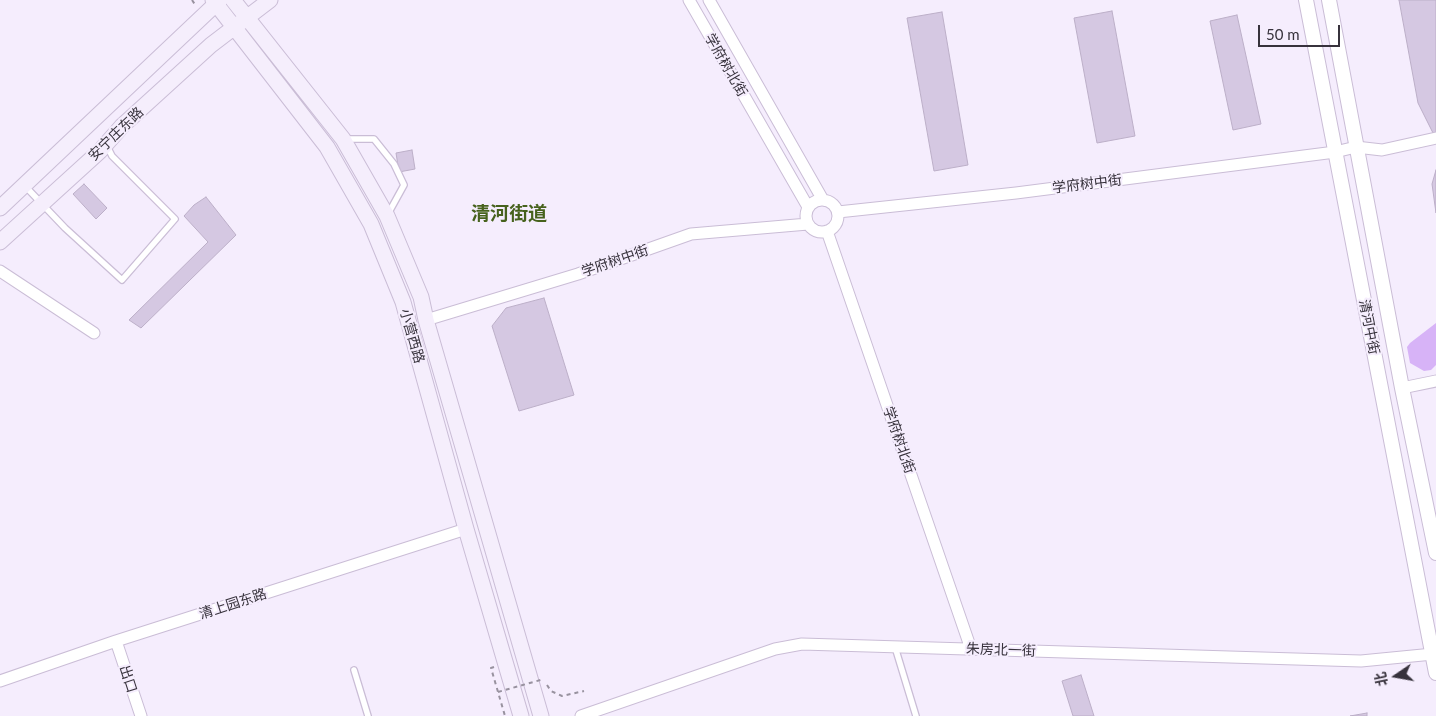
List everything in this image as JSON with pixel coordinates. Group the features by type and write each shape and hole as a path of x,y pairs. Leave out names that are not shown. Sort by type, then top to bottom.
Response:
{"main road":[{"name":"小营西路","path":"233,0 343,139 388,216 421,298 541,716"},
{"name":"安宁庄东路","path":"0,242 41,204 109,150 122,126 211,44 270,0"},
{"name":"小营西路","path":"216,1 327,147 371,224 403,302 466,529 521,716"},
{"name":"安宁庄东路","path":"0,208 216,1"}],"street":[{"name":"学府树北街","path":"689,0 808,207"},
{"name":"学府树北街","path":"710,0 823,200"},
{"name":"清河中街","path":"1306,0 1434,654 1436,673"},
{"name":"清河中街","path":"1329,0 1402,388 1436,553"},
{"name":"学府树中街","path":"838,212 1016,193 1335,152 1356,147 1382,150 1436,138"},
{"path":"823,200 829,201 834,205 838,212 838,219 834,226 827,231 817,231 808,224 806,216 808,207 814,202 823,200"},
{"name":"学府树中街","path":"426,320 578,274 691,234 808,224"},
{"name":"学府树北街","path":"827,231 971,649"},
{"path":"0,271 94,332"},
{"path":"1402,388 1436,380"},
{"name":"清上园东路","path":"0,681 116,641 466,529"},
{"name":"出口","path":"116,641 141,716"},
{"name":"朱房北一街","path":"581,716 775,649 802,644 1361,662 1434,654"}],"lane":[{"path":"343,139 374,139 394,164 404,186 388,216"},
{"path":"24,185 65,228 122,280 176,220 109,150"},
{"path":"895,647 916,716"},
{"path":"354,670 368,716"}],"path":[{"path":"492,672 505,716"},
{"path":"498,692 544,678 547,686 556,694 562,696 584,691"}],"shaded area":[{"path":"1436,323 1436,365 1431,370 1424,371 1410,363 1407,347"}],"building":[{"path":"1399,0 1436,0 1436,139 1418,103"},
{"path":"1112,11 1135,136 1097,143 1074,18"},
{"path":"942,12 968,165 934,171 907,18"},
{"path":"1237,15 1261,124 1233,130 1210,21"},
{"path":"412,150 415,169 399,172 396,153"},
{"path":"1436,170 1436,213 1432,184"},
{"path":"84,184 107,208 96,219 73,194"},
{"path":"206,197 236,235 141,328 129,320 208,242 184,216 194,205"},
{"path":"544,298 574,395 519,411 492,326 506,308"},
{"path":"1081,675 1094,716 1073,716 1062,681"},
{"path":"1367,713 1367,716 1350,716"}],"district":[{"name":"清河街道","path":"509,214"}]}
